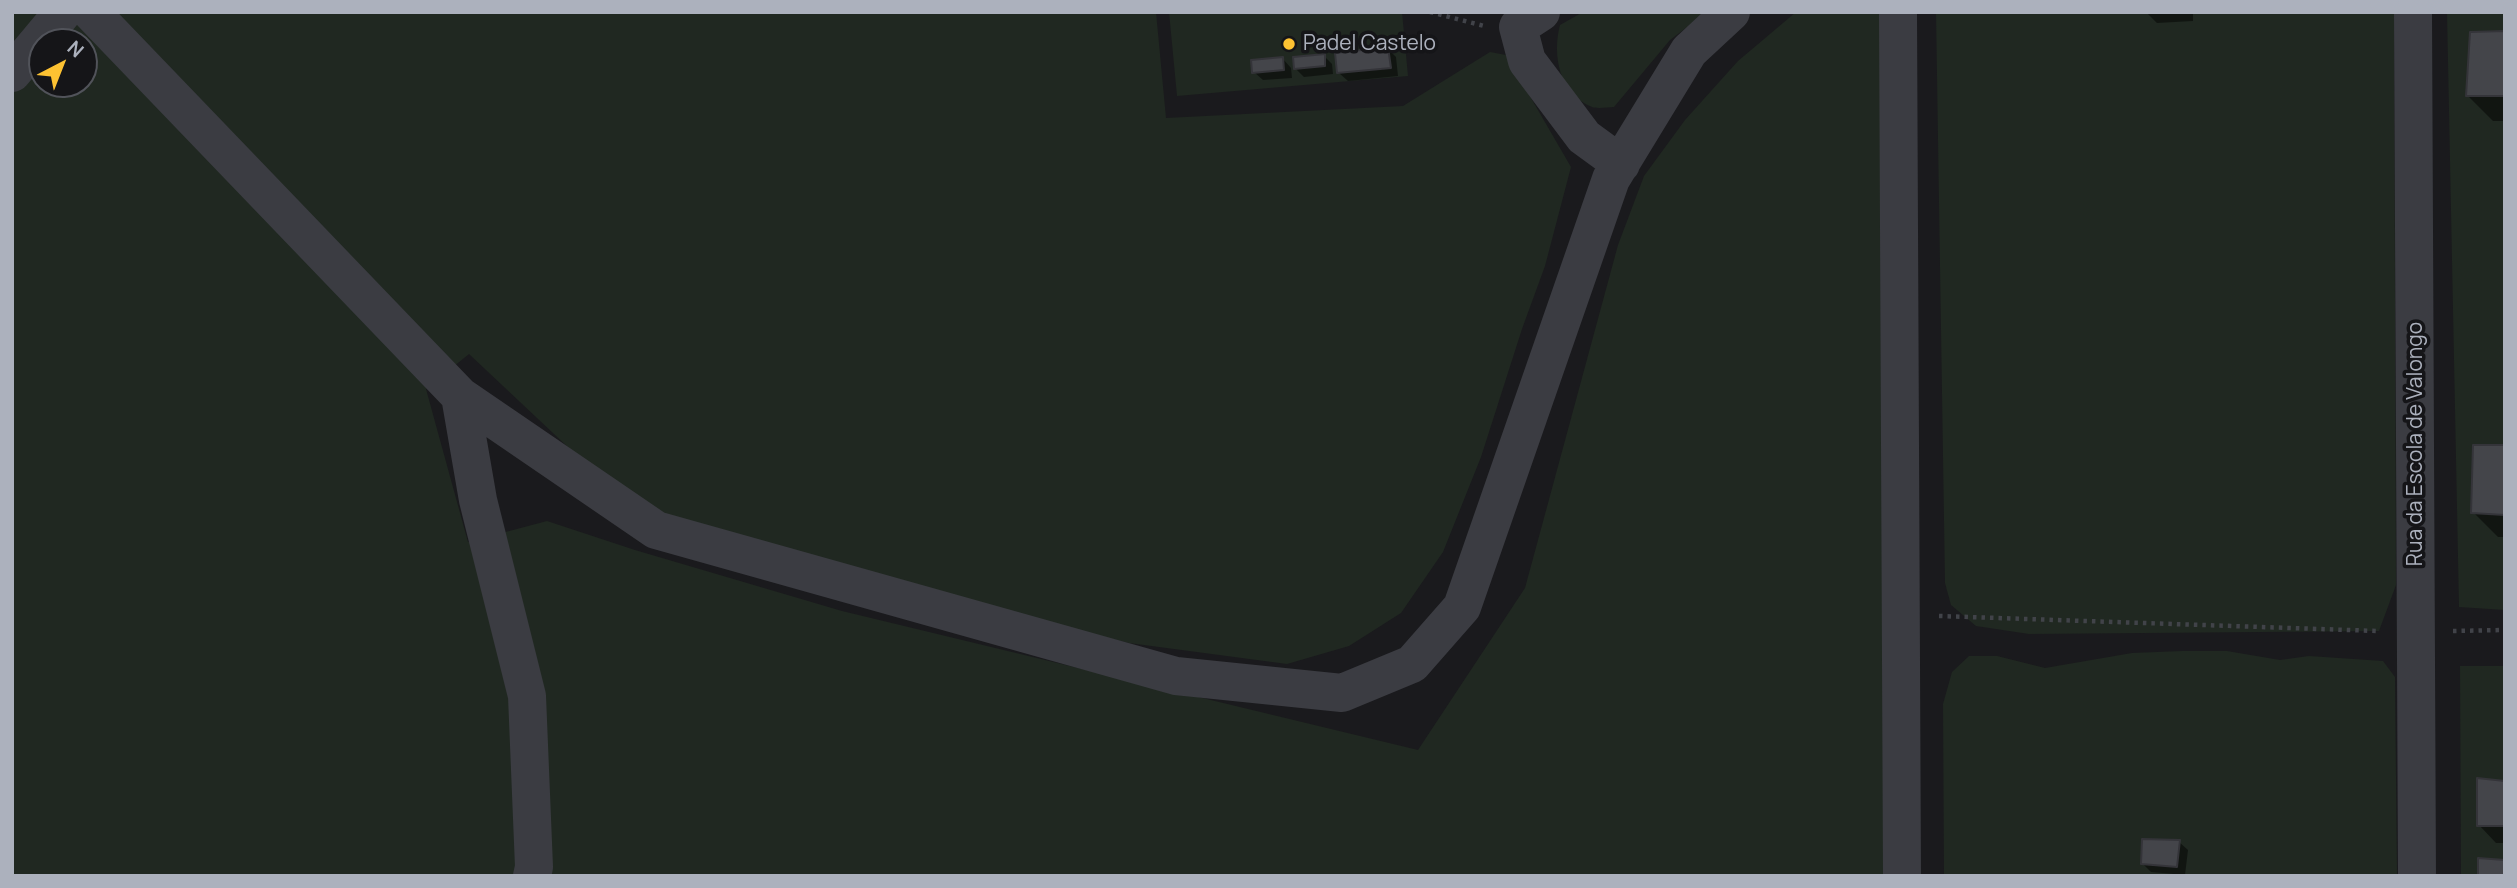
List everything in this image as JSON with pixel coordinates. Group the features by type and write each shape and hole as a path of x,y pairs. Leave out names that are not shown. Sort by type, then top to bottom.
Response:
{"street":[{"path":"12,73 63,12"},
{"path":"91,12 460,396 656,530 1176,676 1342,693 1412,664 1462,607 1611,179 1689,51 1731,12"},
{"path":"1898,12 1902,876"},
{"name":"Rua da Escola de Valongo","path":"2413,12 2417,876"},
{"path":"1531,24 1527,61 1584,137 1621,164"},
{"path":"460,396 478,500 527,696 534,867 532,876"}],"path":[{"path":"1430,12 1531,24"},
{"path":"1902,614 2417,632 2505,630"}],"shaded area":[{"path":"12,12 1156,12 1166,118 1403,106 1490,52 1506,55 1571,167 1545,266 1481,457 1443,552 1401,613 1349,646 1287,664 1129,643 656,530 469,354 426,389 468,542 547,521 842,611 1418,750 1525,588 1618,245 1644,176 1685,120 1738,61 1796,12 1898,12 1902,876 12,876"},
{"name":"Padel Castelo","path":"1169,12 1402,12 1408,76 1177,96"},
{"path":"1583,12 1707,12 1670,40 1614,107 1600,108 1592,107 1572,93 1565,83 1558,61 1560,25"},
{"path":"1936,12 2394,12 2396,585 2379,631 2029,634 1976,626 1951,605 1945,583"},
{"path":"2447,12 2505,12 2505,610 2459,607"},
{"path":"2227,651 2280,660 2309,656 2383,661 2395,677 2397,876 1944,876 1943,704 1952,672 1969,656 1997,656 2045,668 2132,653"},
{"path":"2460,666 2505,666 2505,876 2461,876"}],"building":[{"path":"2505,31 2505,96 2466,96 2470,32"},
{"path":"1388,47 1391,68 1337,73 1335,53"},
{"path":"1325,54 1325,66 1294,69 1293,57"},
{"path":"1283,57 1284,70 1252,73 1251,60"},
{"path":"2473,445 2505,445 2505,515 2471,513"},
{"path":"2477,778 2505,781 2505,826 2477,826"},
{"path":"2142,839 2180,840 2177,867 2141,864"},
{"path":"2478,858 2505,860 2505,876 2478,876"}],"place":[{"name":"Padel Castelo","path":"1289,44"}]}
